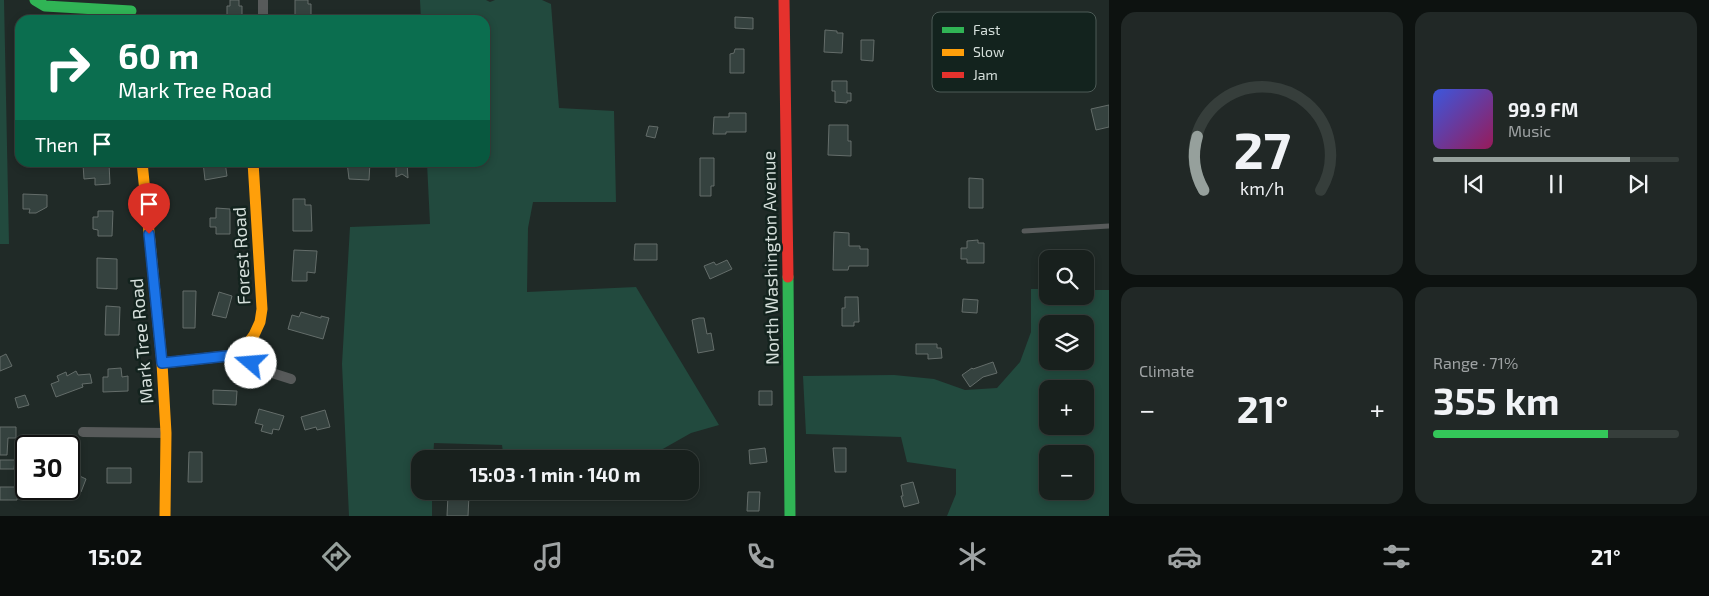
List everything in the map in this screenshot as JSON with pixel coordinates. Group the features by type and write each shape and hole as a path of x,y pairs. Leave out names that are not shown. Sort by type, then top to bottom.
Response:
{"street":[{"path":"35,0 45,6 131,10"},
{"path":"263,0 263,15"},
{"name":"North Washington Avenue","path":"784,0 790,516"},
{"name":"Mark Tree Road","path":"142,167 162,363 166,433 165,516"},
{"name":"Forest Road","path":"236,355 254,335 260,322 262,309 253,167"},
{"path":"162,363 236,355 266,371 291,379"},
{"path":"83,432 166,433"}],"lane":[{"path":"1024,231 1109,226"}],"green space":[{"path":"0,0 4,0 9,244 0,244"},
{"path":"420,0 486,0 490,2 495,0 542,0 551,4 559,108 614,111 616,202 533,202 528,228 527,292 636,287 719,425 691,433 661,450 503,450 502,445 434,443 434,450 411,450 411,500 432,500 432,516 349,516 342,364 350,227 430,224 427,167 490,167 490,15 421,15"},
{"path":"1031,289 1039,289 1039,305 1094,305 1094,290 1109,290 1109,516 947,516 956,494 956,469 907,462 901,437 806,434 803,376 894,375 934,379 965,390 997,388 1020,362 1031,332"}],"building":[{"path":"230,0 239,0 239,6 242,6 242,15 227,15 227,6 230,6"},
{"path":"295,0 308,0 308,4 311,4 311,15 295,15"},
{"path":"735,17 753,18 753,29 735,28"},
{"path":"825,30 843,33 842,53 824,52"},
{"path":"861,40 874,40 873,61 861,60"},
{"path":"735,49 744,49 744,73 730,73 730,54 734,53"},
{"path":"832,81 847,81 847,93 851,93 851,101 847,101 847,103 835,102 835,91 832,91"},
{"path":"1109,105 1109,127 1096,130 1091,109"},
{"path":"729,113 746,113 746,132 713,134 714,117 729,117"},
{"path":"829,125 848,125 848,141 851,141 851,156 828,155"},
{"path":"649,126 658,127 655,138 646,136"},
{"path":"700,158 714,158 714,186 711,186 711,196 700,196"},
{"path":"83,167 109,167 110,184 95,185 95,178 84,179"},
{"path":"204,167 226,167 227,176 205,180"},
{"path":"348,167 370,167 369,180 349,179"},
{"path":"407,167 408,178 402,174 396,177 396,168"},
{"path":"969,178 983,179 983,208 969,208"},
{"path":"23,194 47,195 47,207 36,213 29,213 30,209 23,209"},
{"path":"293,199 305,199 305,205 311,205 312,231 293,231"},
{"path":"216,208 230,209 230,234 216,234 216,227 210,227 210,218 216,218"},
{"path":"98,211 113,211 112,236 98,236 98,230 93,229 93,217 98,217"},
{"path":"834,232 849,233 849,246 860,246 860,249 868,249 868,266 849,266 848,270 833,270"},
{"path":"978,240 978,243 984,243 984,263 967,263 967,259 961,259 961,248 967,248 967,241"},
{"path":"635,244 657,244 657,260 634,260"},
{"path":"294,250 317,251 315,273 307,272 307,281 292,281"},
{"path":"97,258 117,259 117,289 97,288"},
{"path":"727,260 732,269 710,279 704,266 714,262 716,265"},
{"path":"183,291 196,291 195,328 183,328"},
{"path":"219,292 232,296 226,318 212,315"},
{"path":"845,297 858,297 859,322 854,322 854,326 842,326 842,308 845,308"},
{"path":"963,299 978,300 977,313 962,312"},
{"path":"106,306 120,307 119,335 105,335"},
{"path":"301,312 321,318 321,316 329,318 323,339 288,329 292,315 299,317"},
{"path":"704,318 707,334 711,333 714,350 698,353 692,320"},
{"path":"916,344 937,344 937,348 941,348 942,358 928,359 928,354 916,354"},
{"path":"6,354 12,366 0,371 0,357"},
{"path":"993,362 997,373 983,377 970,387 962,375 972,368"},
{"path":"121,368 122,377 128,376 128,391 103,392 103,377 108,377 108,369"},
{"path":"76,371 78,375 90,374 92,383 82,384 83,387 56,397 51,384 59,381 57,376 66,372 67,376"},
{"path":"213,390 237,391 236,405 213,404"},
{"path":"759,391 772,391 772,405 759,405"},
{"path":"25,395 29,405 18,408 15,398"},
{"path":"259,409 284,416 279,430 273,429 272,434 261,431 263,425 255,423"},
{"path":"325,410 330,427 317,430 316,427 305,430 301,417"},
{"path":"0,427 16,427 15,438 8,438 7,455 0,455"},
{"path":"765,448 767,462 750,464 749,450"},
{"path":"833,448 846,448 846,472 835,472"},
{"path":"189,452 202,452 202,482 188,482"},
{"path":"0,460 15,460 14,469 0,469"},
{"path":"107,468 131,468 131,483 107,483"},
{"path":"80,476 86,479 80,492"},
{"path":"913,482 919,503 904,507 901,485"},
{"path":"0,487 15,487 15,500 0,500"},
{"path":"748,492 760,492 759,511 747,511"},
{"path":"448,500 469,500 468,516 447,516"}],"traffic: fast":[{"path":"35,0 45,6 131,11"},
{"path":"788,277 790,516"}],"traffic: slow":[{"path":"142,167 162,363 166,433 165,516"},
{"path":"162,363 236,355 254,335 260,322 262,309 253,167"}],"traffic: jam":[{"path":"784,0 788,277"}],"route":[{"path":"149,234 162,363 236,355 251,363"}]}
